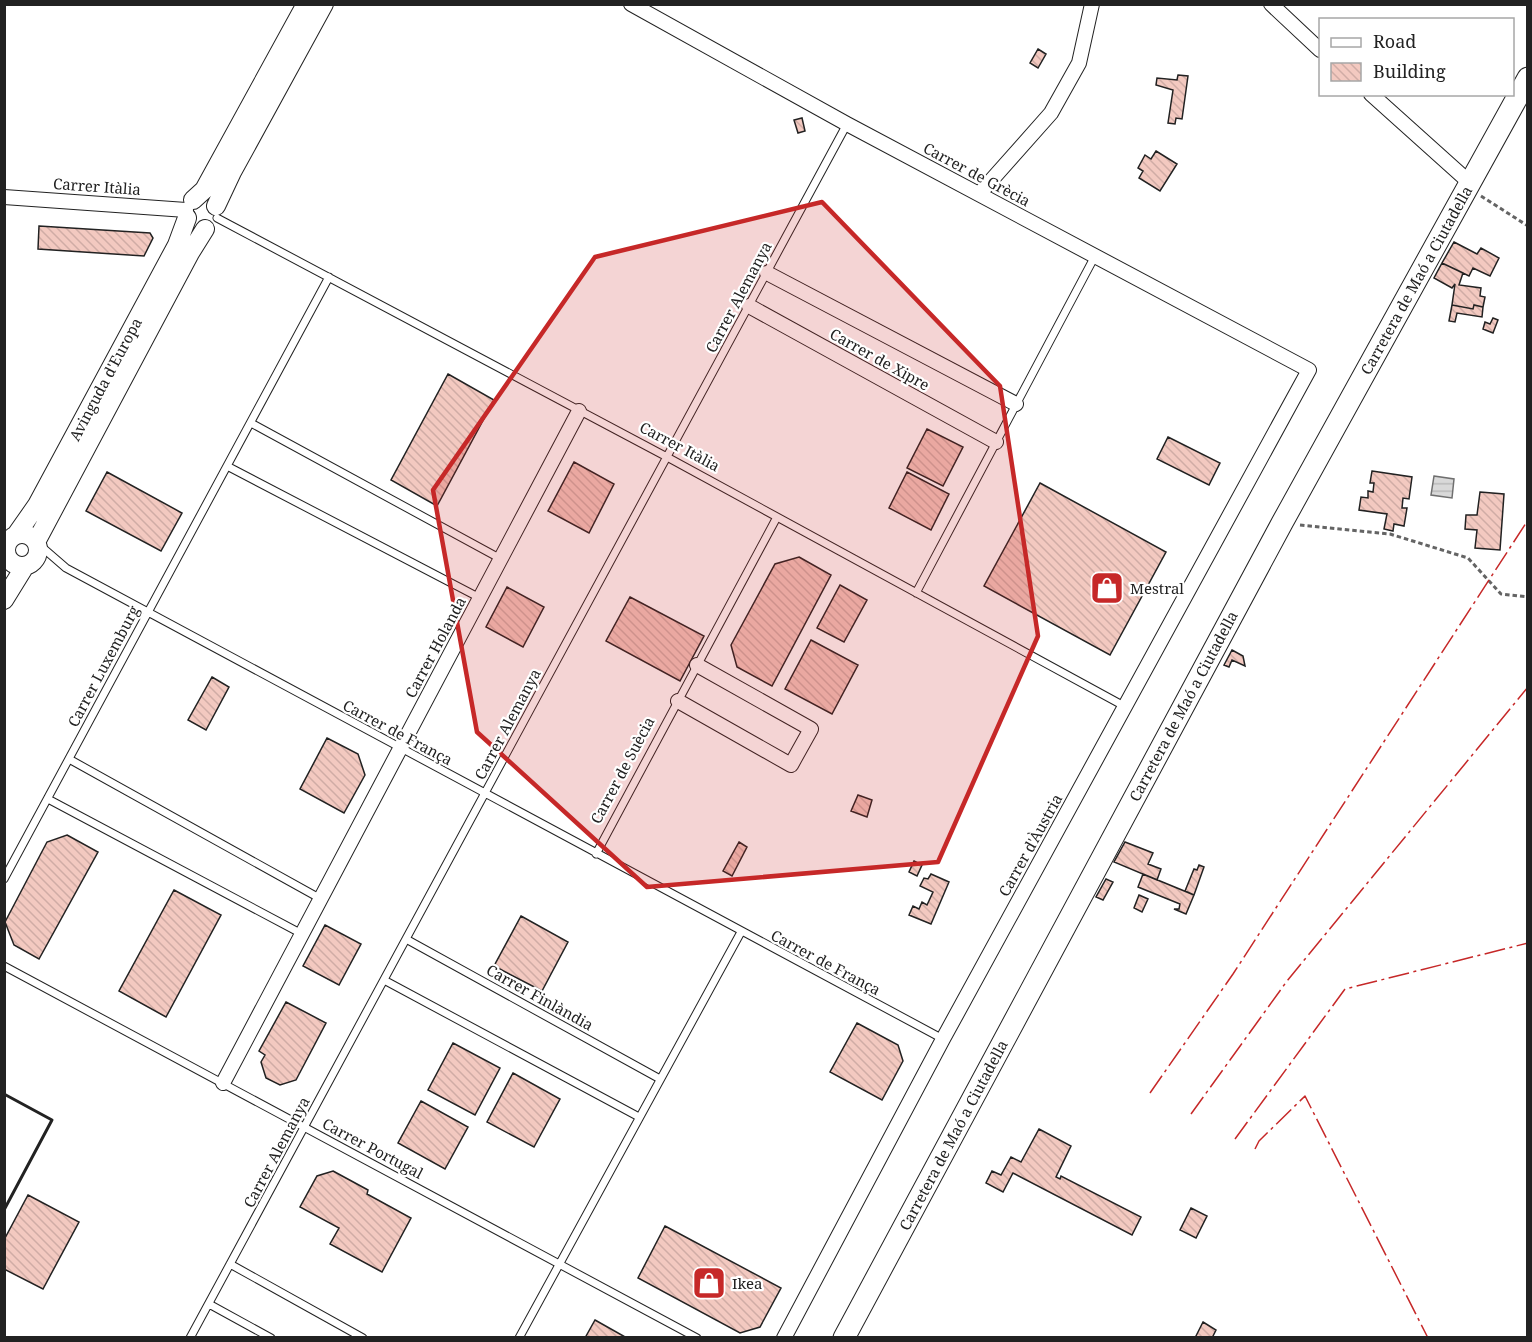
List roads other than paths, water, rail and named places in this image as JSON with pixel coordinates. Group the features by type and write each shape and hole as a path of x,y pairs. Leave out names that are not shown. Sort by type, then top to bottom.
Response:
{"main road":[{"name":"Carretera de Maó a Ciutadella","path":"844,1338 1282,524 1527,78"}],"street":[{"name":"Avinguda d'Europa","path":"4,600 10,561 6,547 24,526 43,495 177,245 189,210 204,190 306,4"},
{"name":"Avinguda d'Europa","path":"10,561 37,557 36,542 190,253 213,218 232,172 324,4"},
{"name":"Carrer de Grècia","path":"631,4 847,124 1309,370"},
{"path":"980,193 1051,113 1079,63 1092,4"},
{"path":"1271,4 1319,49"},
{"path":"1373,96 1468,184"},
{"name":"Carrer Itàlia","path":"4,197 189,210"},
{"path":"206,198 213,218 196,228 189,210 206,198"},
{"name":"Carrer de Xipre","path":"767,273 1016,404"},
{"name":"Carrer de Xipre","path":"749,306 996,442"},
{"name":"Carrer d'Àustria","path":"784,1338 1124,706 1309,370"},
{"name":"Carrer Holanda","path":"223,1083 579,411"},
{"path":"16,535 29,535 36,542"},
{"path":"678,701 791,765 811,729 697,665"}],"lane":[{"name":"Carrer Alemanya","path":"190,1338 847,124"},
{"name":"Carrer Itàlia","path":"213,218 329,277 667,457 1124,706"},
{"path":"916,593 1095,256"},
{"name":"Carrer Luxemburg","path":"4,879 329,277"},
{"path":"251,423 501,559"},
{"path":"227,466 480,598"},
{"name":"Carrer de Suècia","path":"596,854 777,517"},
{"name":"Carrer de França","path":"36,542 66,568 943,1040"},
{"path":"69,759 321,898"},
{"path":"48,799 302,934"},
{"path":"519,1338 741,932"},
{"name":"Carrer Finlàndia","path":"406,939 660,1079"},
{"name":"Carrer Portugal","path":"4,966 697,1338"},
{"path":"384,980 639,1117"},
{"path":"230,1264 363,1338"},
{"path":"209,1304 271,1338"}],"place":[{"name":"Mestral","path":"1107,588"},
{"name":"Ikea","path":"709,1283"}]}
